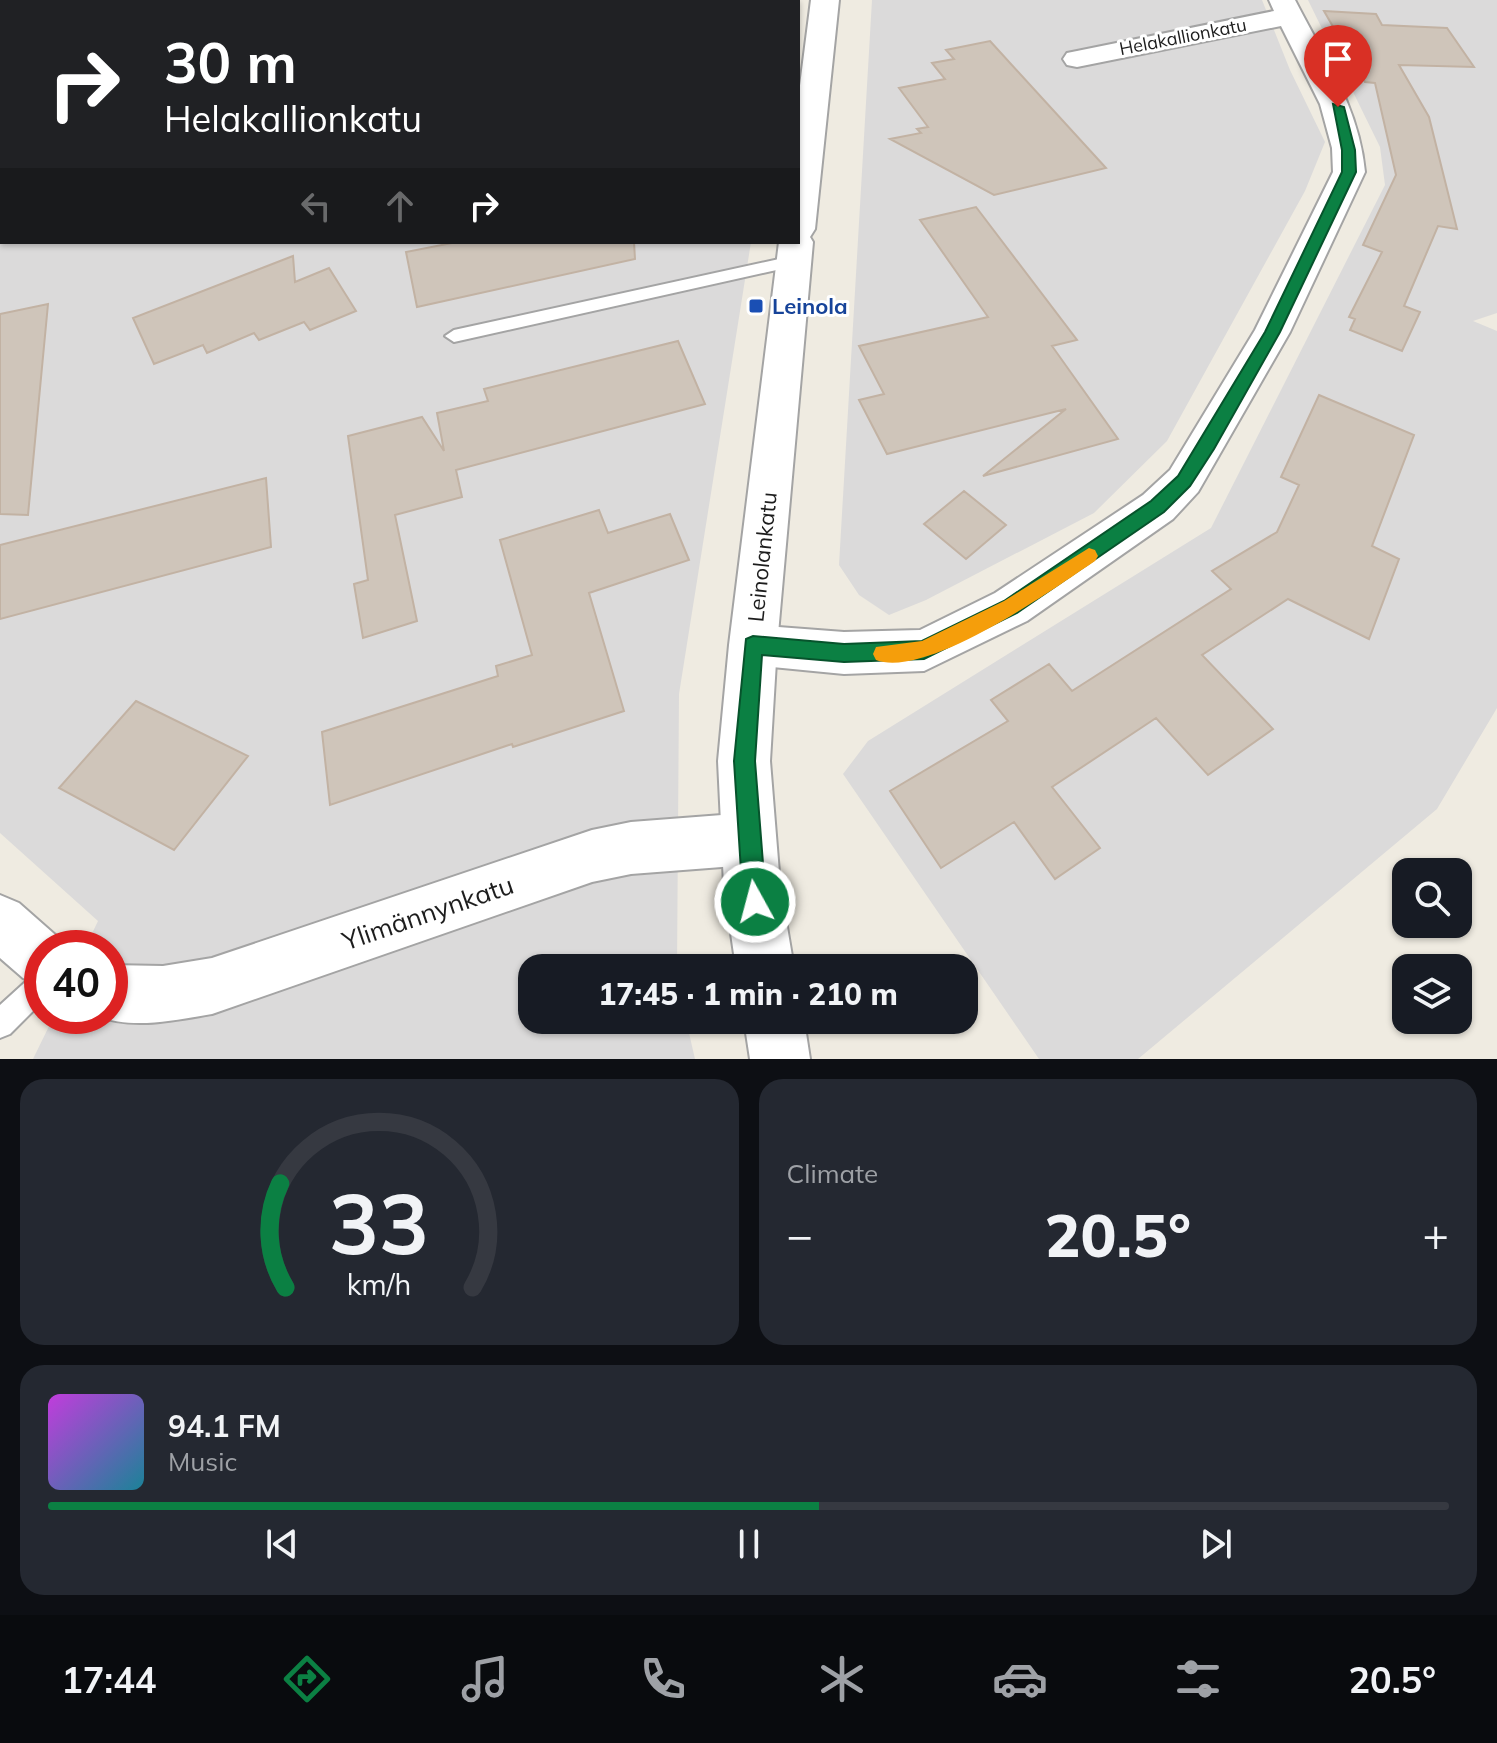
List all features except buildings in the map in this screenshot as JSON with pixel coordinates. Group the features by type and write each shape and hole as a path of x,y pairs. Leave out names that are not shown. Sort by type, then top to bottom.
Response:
{"street":[{"name":"Leinolankatu","path":"800,210 825,0"},
{"name":"Helakallionkatu","path":"753,645 844,653 924,650 1011,607 1158,507 1184,481 1272,332 1349,172 1349,150 1338,107 1286,8 1077,59"},
{"name":"Leinolankatu","path":"763,954 748,839 744,761 753,645 796,244"},
{"name":"Ylimännynkatu","path":"128,993 163,994 212,986 592,856 631,848 748,839"},
{"path":"0,922 24,943"},
{"path":"776,1034 780,1059"}],"lane":[{"path":"454,336 796,244"},
{"path":"0,1024 24,1001"}],"shaded area":[{"path":"872,0 1262,0 1290,70 1325,142 1305,191 1167,441 1094,513 926,600 889,615 859,595 839,565"},
{"path":"1308,0 1497,0 1497,313 1473,321 1497,331 1497,708 1437,809 1138,1059 1039,1059 978,970 978,954 967,954 843,774 868,741 1211,528 1385,185 1380,147"},
{"path":"0,244 751,244 679,694 677,954 518,954 518,1034 689,1034 695,1059 33,1059 45,1034 128,1034 128,930 94,930 98,921 0,833"}],"slow traffic":[{"path":"883,654 924,650 1011,607 1089,556"}],"place":[{"name":"Leinola","path":"756,306"}],"route":[{"path":"755,902 744,761 753,645 844,653 886,654 924,650 1011,607 1158,507 1184,481 1208,445 1272,332 1349,172 1349,150 1338,107"}]}
